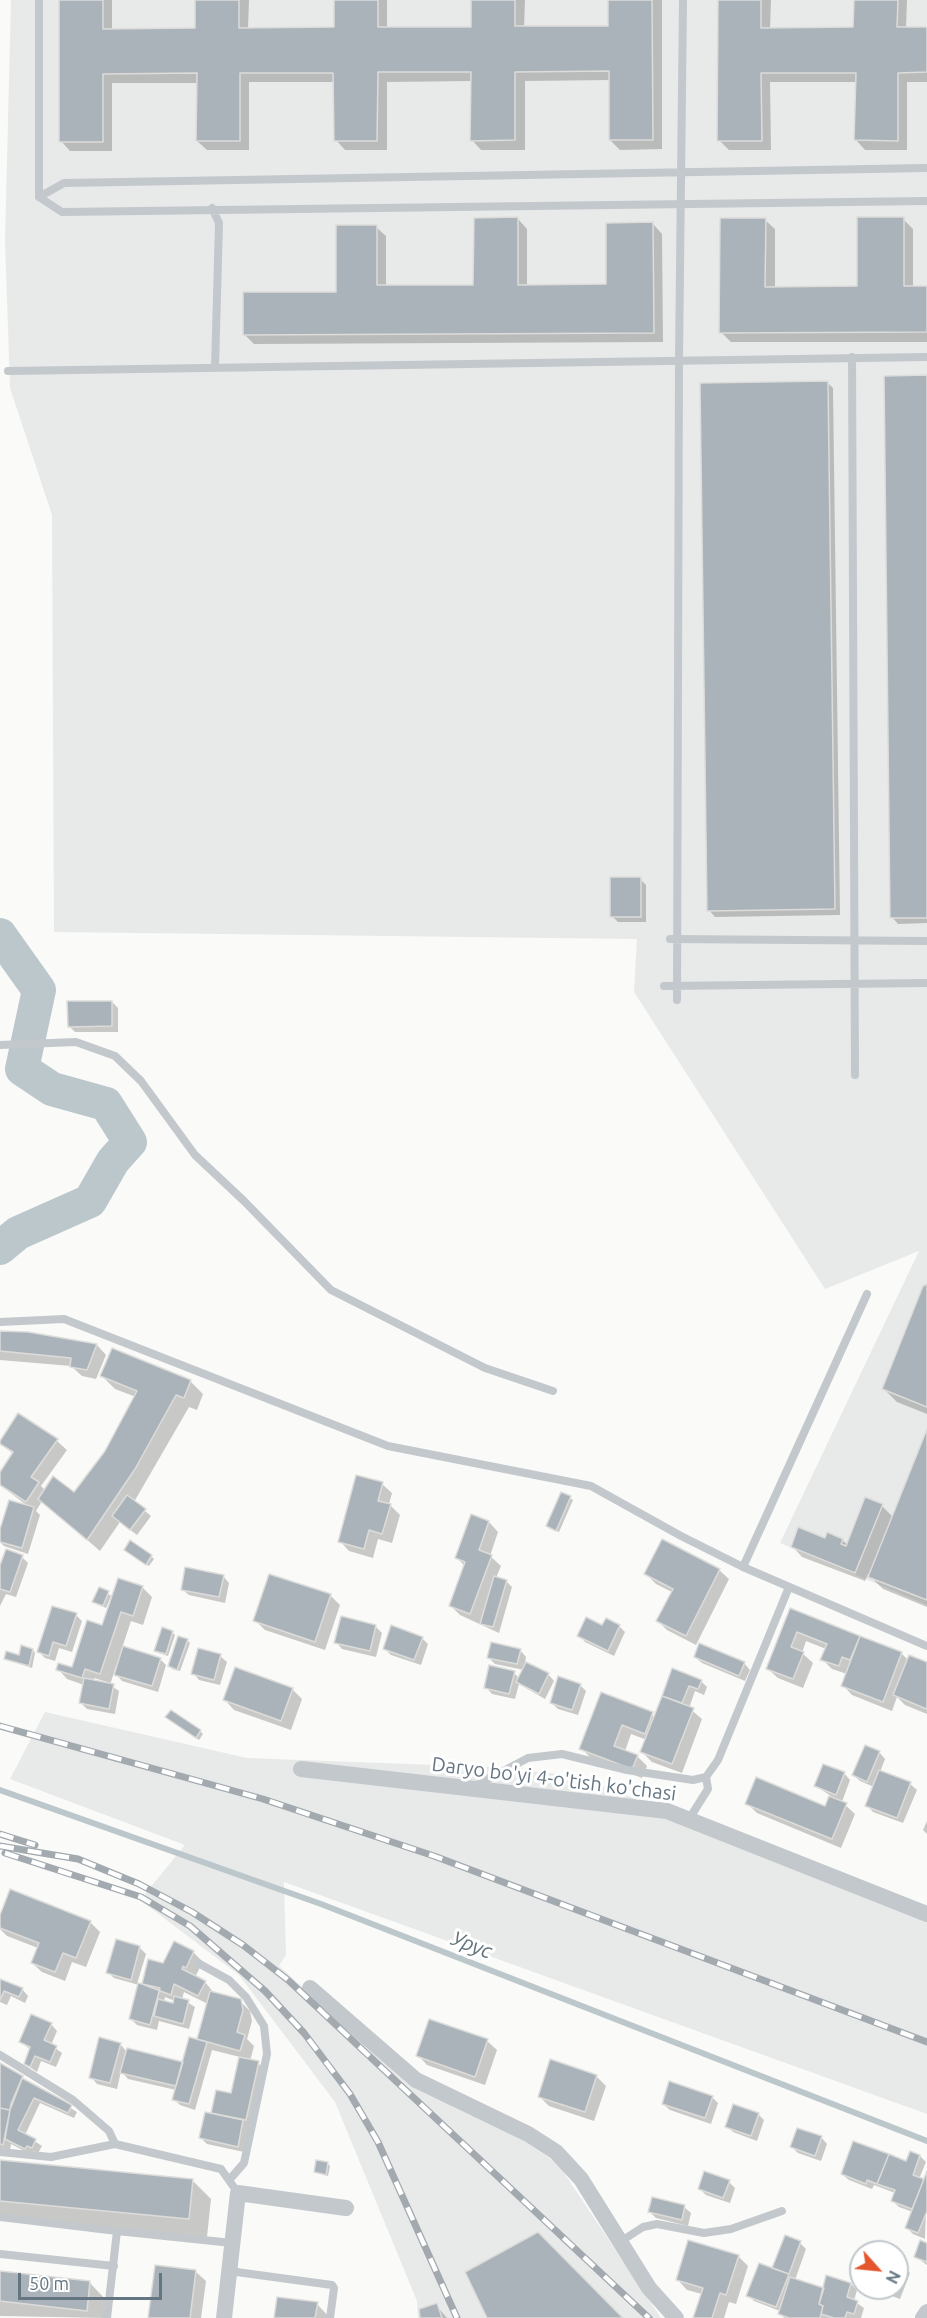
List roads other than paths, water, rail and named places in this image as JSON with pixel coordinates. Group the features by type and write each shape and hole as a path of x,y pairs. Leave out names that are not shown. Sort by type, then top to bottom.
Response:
{"street":[{"name":"Daryo bo'yi 4-o'tish ko'chasi","path":"301,1769 667,1811 927,1914"},
{"path":"310,1988 416,2080 528,2134 556,2152 581,2179 649,2288 676,2318"},
{"path":"224,2318 232,2243 234,2186 346,2208"},
{"path":"923,2318 927,2312"}],"lane":[{"path":"39,0 39,197"},
{"path":"677,1000 674,939 683,0"},
{"path":"39,197 64,183 927,168"},
{"path":"39,197 62,212 212,208 682,206 722,202 927,201"},
{"path":"212,208 219,223 215,367"},
{"path":"852,357 855,1075"},
{"path":"9,371 927,357"},
{"path":"674,939 927,941"},
{"path":"664,986 927,982"},
{"path":"0,1045 76,1042 116,1056 135,1074 195,1155 244,1201 331,1290 484,1368 553,1391"},
{"path":"743,1567 867,1294"},
{"path":"0,1322 64,1319 388,1446 591,1486 743,1567 927,1646"},
{"path":"470,1788 528,1758 562,1754 627,1770 693,1780 706,1777 718,1760 789,1587"},
{"path":"689,1820 708,1789 706,1777"},
{"path":"0,2152 51,2157 115,2144 221,2169 234,2186 244,2163 267,2054 264,2026 246,1997 229,1980 198,1963"},
{"path":"0,2055 73,2100 109,2131 115,2144"},
{"path":"620,2242 643,2227 657,2224 704,2233 731,2229 782,2211"},
{"path":"0,2217 232,2243"},
{"path":"107,2318 117,2231"},
{"path":"0,2254 114,2266"},
{"path":"229,2271 332,2285 334,2288 330,2318"}],"waterway":[{"path":"0,935 39,990 22,1069 52,1089 106,1104 130,1142 113,1161 90,1201 18,1233 0,1248"},
{"name":"Урус","path":"0,1790 321,1904 927,2141"}],"railway":[{"path":"0,1726 263,1799 434,1856 927,2042"},
{"path":"0,1834 35,1845"},
{"path":"0,1846 78,1859 139,1884 192,1912 243,1945 288,1980 649,2318"},
{"path":"5,1853 141,1897 190,1926 265,1991 304,2033 350,2094 378,2142 457,2318"}]}
